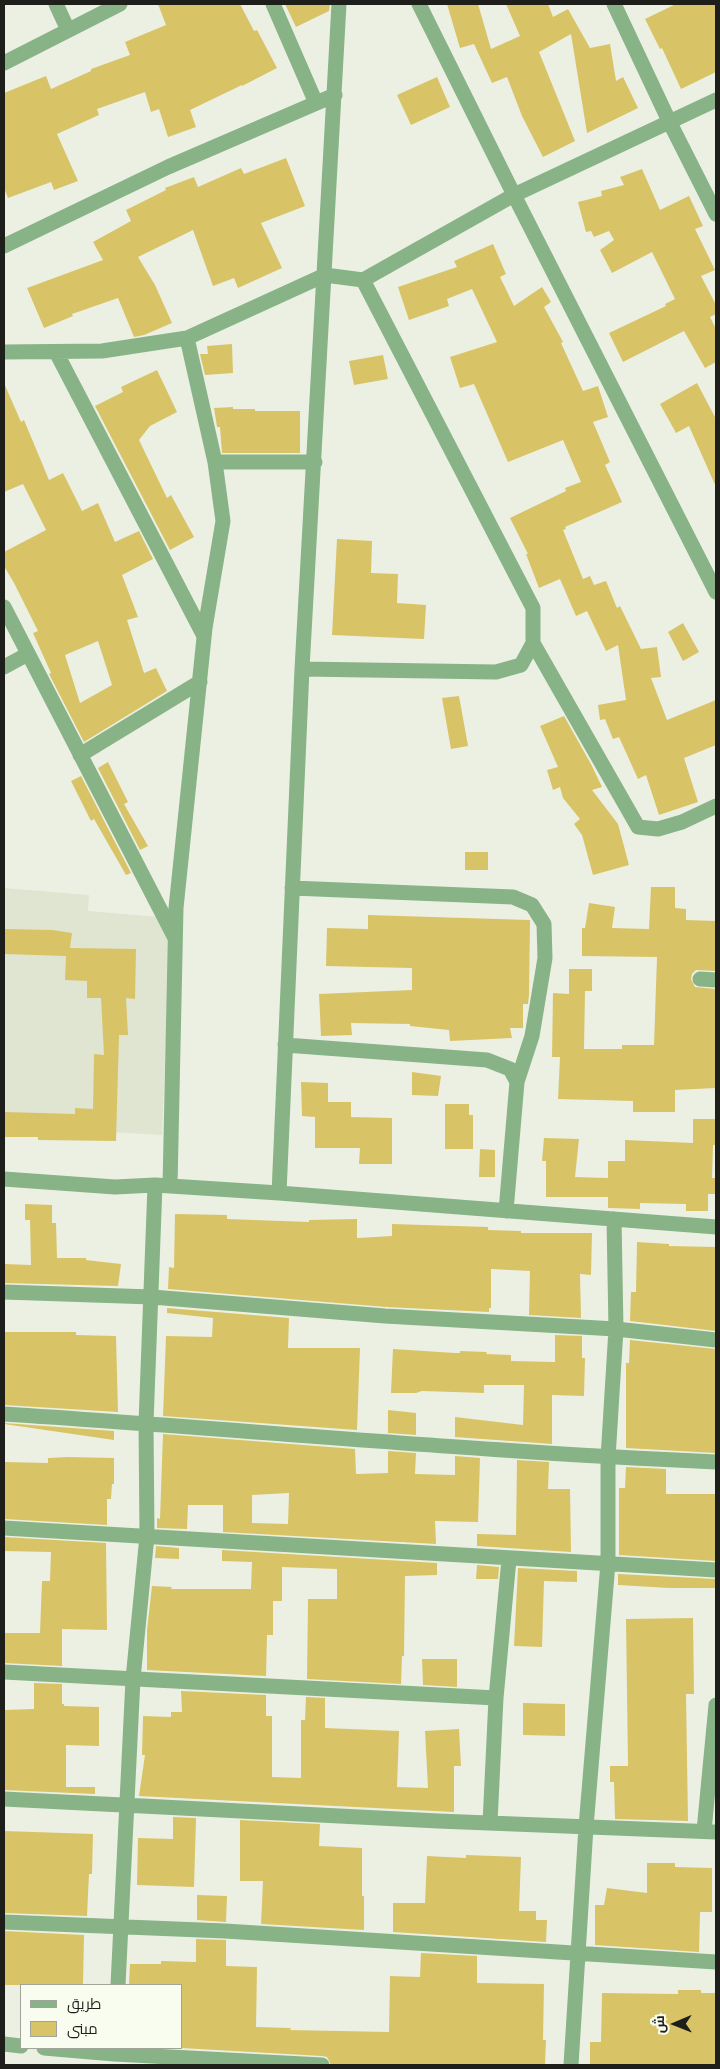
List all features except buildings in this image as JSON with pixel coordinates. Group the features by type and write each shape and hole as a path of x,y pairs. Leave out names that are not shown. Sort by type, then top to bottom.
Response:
{"street":[{"path":"56,4 68,30"},
{"path":"4,63 120,4"},
{"path":"273,4 316,103"},
{"path":"279,1192 302,669 339,4"},
{"path":"419,4 716,592"},
{"path":"614,4 670,123 716,214"},
{"path":"4,246 168,167 335,94"},
{"path":"4,352 102,350 187,338 325,275 364,280 514,195 716,100"},
{"path":"302,669 496,672 521,665 532,643 533,608 364,280"},
{"path":"118,1984 133,1679 147,1536 146,1423 152,1296 162,1186 176,908 204,636 223,521 215,462 187,338"},
{"path":"56,352 204,636"},
{"path":"215,462 315,462"},
{"path":"4,607 175,939"},
{"path":"532,643 638,827 658,829 682,822 716,806"},
{"path":"4,667 28,654"},
{"path":"80,754 200,682"},
{"path":"292,888 513,897 532,905 544,924 545,958 532,1036 517,1082 506,1211"},
{"path":"700,979 716,980"},
{"path":"285,1045 487,1060 510,1069 517,1082"},
{"path":"4,1179 115,1187 162,1186 279,1192 716,1227"},
{"path":"571,2065 586,1827 608,1563 608,1458 616,1329 614,1219"},
{"path":"4,1292 152,1296 385,1316 616,1329 716,1340"},
{"path":"4,1414 608,1458 716,1462"},
{"path":"4,1528 716,1570"},
{"path":"490,1823 496,1698 509,1559"},
{"path":"4,1672 496,1698"},
{"path":"4,1799 490,1823 710,1831 716,1715"},
{"path":"4,1922 226,1931 716,1962"},
{"path":"4,2044 20,2046"},
{"path":"53,2049 114,2056 322,2065"}],"shaded area":[{"path":"4,888 89,895 88,911 171,918 162,1135 4,1126"}]}
